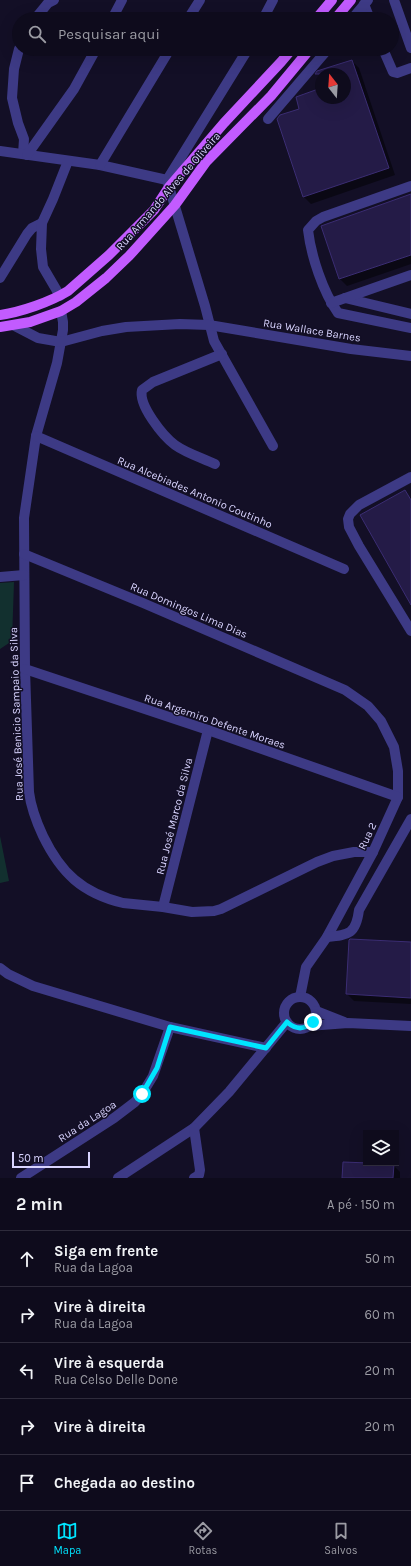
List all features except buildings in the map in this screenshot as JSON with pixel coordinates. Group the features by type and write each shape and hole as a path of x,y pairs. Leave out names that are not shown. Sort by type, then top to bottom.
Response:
{"main road":[{"path":"322,12 332,0"},
{"path":"341,12 351,0"},
{"name":"Rua Armando Alves de Oliveira","path":"0,315 24,309 60,296 68,291 110,254 154,210 168,184 286,56"},
{"name":"Rua Armando Alves de Oliveira","path":"0,327 30,322 61,311 76,302 91,290 129,256 175,205 206,162 271,96 304,56"}],"street":[{"path":"41,12 48,3 54,0"},
{"path":"116,12 122,0"},
{"path":"192,12 200,0"},
{"path":"267,12 273,0"},
{"path":"394,0 398,12"},
{"path":"358,12 366,2"},
{"path":"366,2 368,12"},
{"path":"399,14 411,48"},
{"path":"18,56 14,69 12,98 18,123 24,138 25,154"},
{"path":"25,154 74,89 92,56"},
{"path":"100,165 166,56"},
{"path":"244,56 168,184 205,306 214,341 272,446"},
{"path":"268,119 322,56"},
{"path":"386,56 392,72 397,73 411,68"},
{"path":"0,151 100,165 168,184"},
{"path":"60,296 43,268 41,249 42,223 68,161"},
{"path":"411,186 323,217 316,221 308,230 320,276 331,304 338,312 411,328"},
{"path":"0,278 27,234 32,228 42,223"},
{"path":"331,304 411,275"},
{"path":"346,298 411,314"},
{"path":"61,311 63,322 61,342"},
{"name":"Rua Wallace Barnes","path":"13,325 38,338 61,342 102,331 126,327 180,324 209,326 351,349 411,356"},
{"name":"Rua José Benicio Sampaio da Silva","path":"61,342 54,378 36,436 24,518 25,669 28,776 31,808 58,863 78,883 101,896 123,903 163,907 192,912 214,911 221,909 333,856 354,852 373,852"},
{"path":"215,464 175,445 167,437 149,414 142,398 142,390 153,382 222,354"},
{"name":"Rua Alcebiades Antonio Coutinho","path":"36,436 344,569"},
{"path":"411,477 353,509 348,520 349,527 359,546 411,631"},
{"name":"Rua Domingos Lima Dias","path":"24,554 143,603 345,690"},
{"path":"0,576 24,576"},
{"name":"Rua Argemiro Defente Moraes","path":"25,669 208,730 398,797"},
{"name":"Rua 2","path":"300,997 306,967 327,937 373,852 398,797 398,771 394,747 381,721 368,706 345,690"},
{"name":"Rua José Marco da Silva","path":"163,907 208,730"},
{"path":"327,937 349,934 355,928 358,921 359,910 411,819"},
{"path":"0,968 8,974 33,986 170,1027 266,1048"},
{"path":"348,1024 316,1011 311,1001 300,997 294,998 286,1006 284,1011 287,1022 297,1028 348,1024 411,1026"},
{"path":"308,1026 313,1022 316,1011"},
{"path":"118,1178 194,1128 229,1092 287,1022"},
{"name":"Rua da Lagoa","path":"21,1178 114,1118 135,1102 142,1094 153,1076 170,1027"},
{"path":"194,1128 200,1170 199,1175 194,1178"}],"green space":[{"path":"14,582 12,641 0,649 0,583"},
{"path":"0,836 9,881 0,883"}],"route":[{"path":"142,1094 157,1068 170,1027 266,1048 287,1022 297,1028 303,1028 313,1022"}]}
